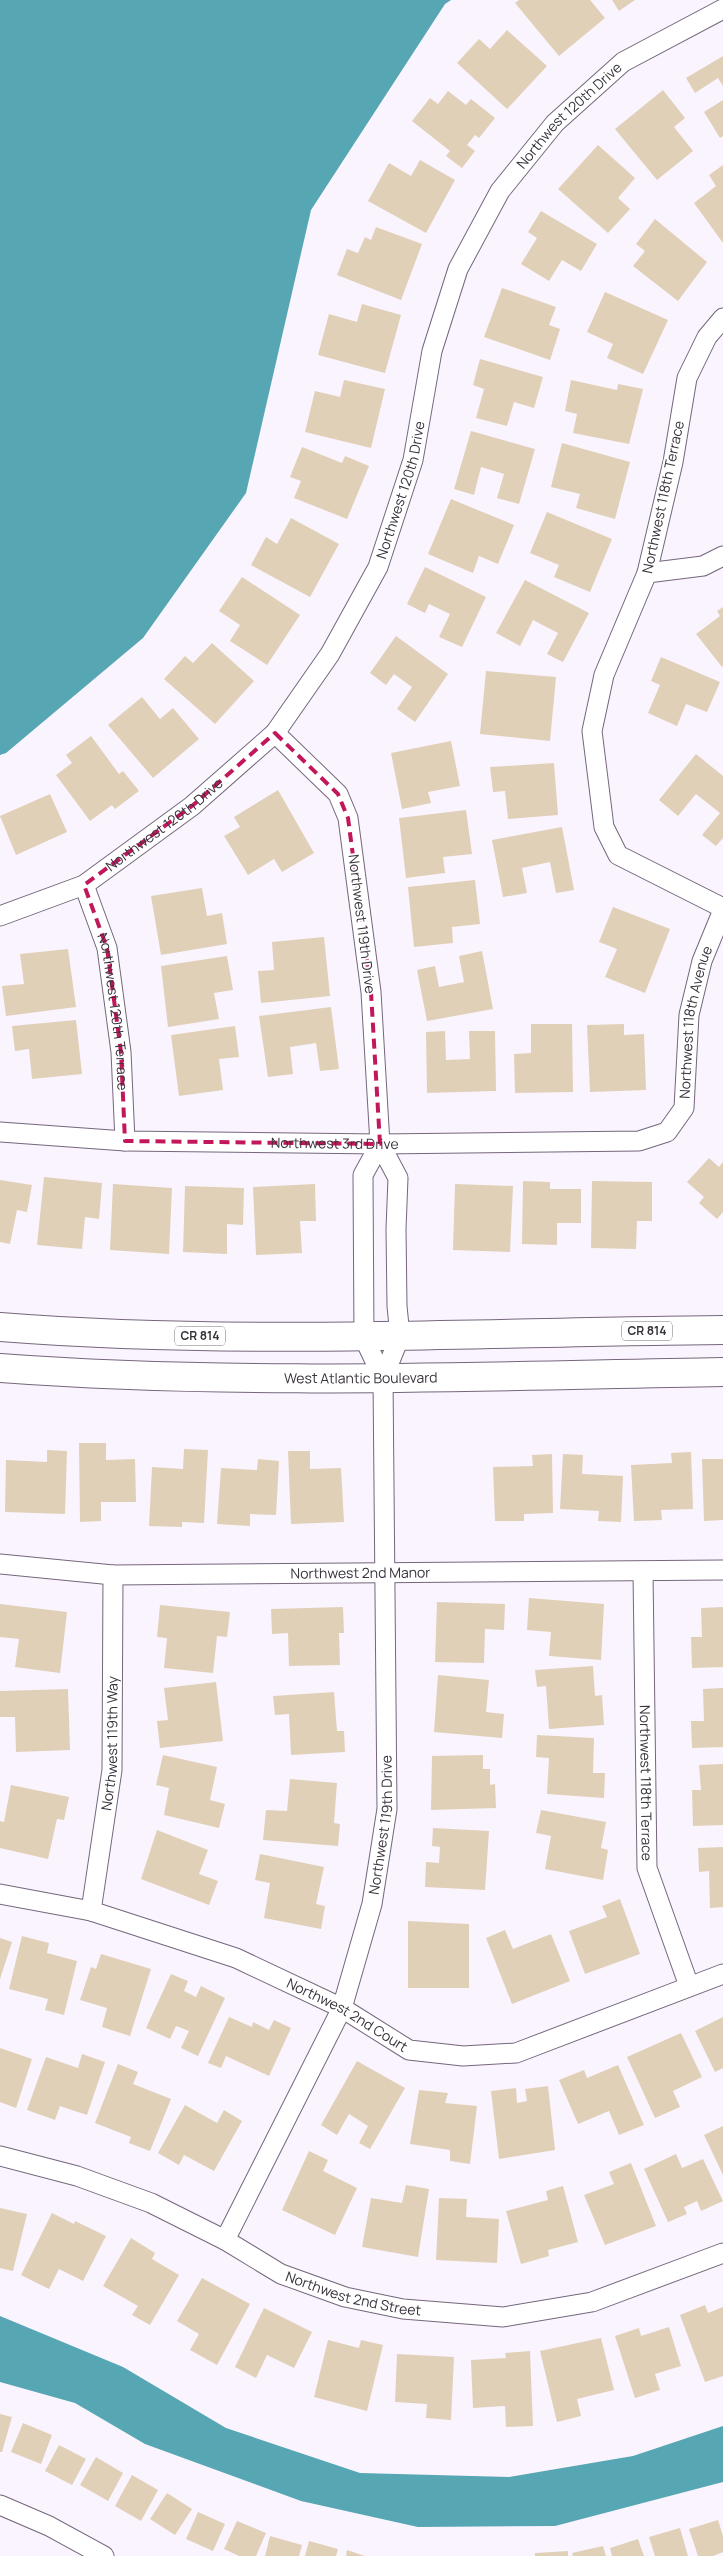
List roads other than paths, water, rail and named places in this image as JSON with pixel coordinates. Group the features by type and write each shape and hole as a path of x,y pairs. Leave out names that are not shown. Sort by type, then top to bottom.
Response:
{"main road":[{"name":"CR 814","path":"0,1327 156,1336 364,1338 723,1330"},
{"name":"West Atlantic Boulevard","path":"0,1368 229,1380 723,1372"}],"street":[{"name":"Northwest 120th Drive","path":"0,916 84,885 192,806 275,733 330,654 378,567 413,460 432,351 455,278 500,191 555,123 623,62 723,9"},
{"name":"Northwest 118th Terrace","path":"723,318 708,337 687,378 672,462 647,573 604,675 592,731 604,827 618,855 723,909"},
{"path":"647,573 703,566 723,556"},
{"name":"Northwest 119th Drive","path":"225,2240 342,2008 372,1904 387,1809 383,1378 400,1336 397,1306 396,1229 398,1178 380,1144 371,992 348,818 338,794 275,733"},
{"name":"Northwest 120th Terrace","path":"84,885 107,948 121,1052 125,1141"},
{"name":"Northwest 118th Avenue","path":"667,1132 684,1108 689,1016 702,961 723,909"},
{"name":"Northwest 3rd Drive","path":"0,1132 125,1141 380,1144 639,1141 667,1132"},
{"name":"Northwest 119th Drive","path":"380,1144 363,1175 364,1338 383,1378"},
{"name":"Northwest 2nd Manor","path":"0,1564 113,1575 723,1570"},
{"name":"Northwest 118th Terrace","path":"643,1572 647,1868 689,1986"},
{"name":"Northwest 119th Way","path":"91,1911 112,1770 113,1575"},
{"name":"Northwest 2nd Court","path":"0,1894 91,1911 236,1958 342,2008 409,2050 462,2056 516,2053 723,1974"},
{"name":"Northwest 2nd Street","path":"0,2156 77,2176 150,2203 225,2240 281,2274 345,2297 403,2308 503,2317 592,2302 723,2253"},
{"path":"0,2505 49,2526 104,2556"}],"water":[{"path":"0,0 451,0 445,4 311,210 246,493 143,638 6,753 0,755"},
{"path":"0,2316 123,2367 226,2428 360,2473 509,2477 633,2456 723,2426 723,2482 555,2526 418,2527 301,2501 145,2444 75,2403 0,2382"}]}
